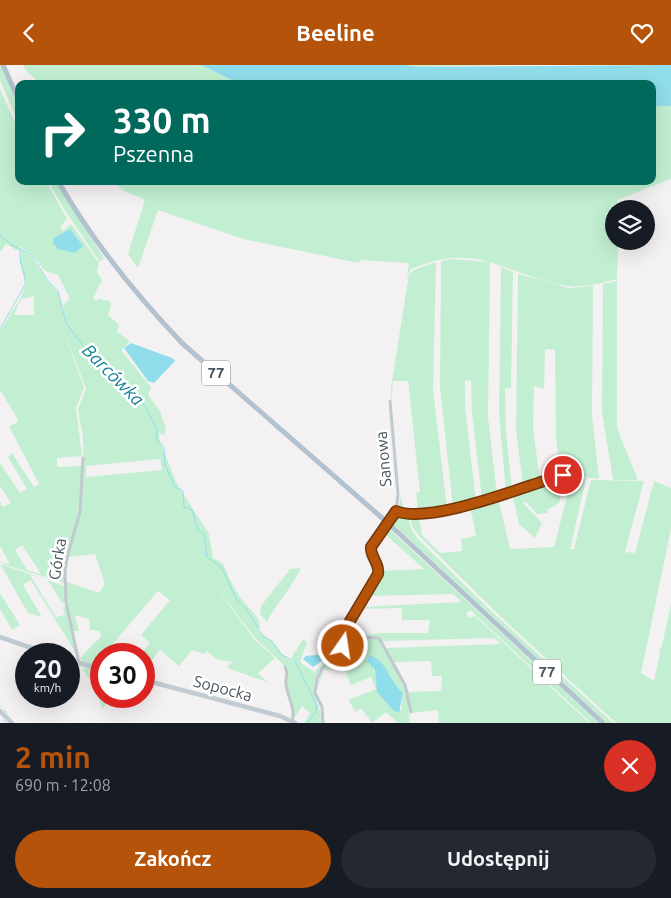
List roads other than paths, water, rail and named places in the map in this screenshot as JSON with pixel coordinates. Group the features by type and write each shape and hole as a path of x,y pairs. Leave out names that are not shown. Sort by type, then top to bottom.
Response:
{"main road":[{"path":"3,65 15,92"},
{"name":"77","path":"61,185 107,256 160,320 198,357 391,526 604,723"}],"street":[{"name":"Sanowa","path":"390,401 398,494 396,511"},
{"name":"Górka","path":"74,643 66,602 65,571 80,512 83,458"},
{"path":"342,646 350,621 378,574 378,565 371,553 371,547 396,511 409,515 446,510 563,475"},
{"path":"0,637 17,643"},
{"path":"323,723 322,707 315,687 322,669 342,646 356,637 379,639 405,685 411,713"},
{"path":"285,667 288,674 285,683 294,710 293,722"},
{"name":"Sopocka","path":"155,683 293,722"},
{"path":"1,712 10,723"}],"water":[{"path":"201,65 404,65 419,67 671,65 671,106 656,106 656,80 232,80"},
{"path":"70,229 83,246 75,253 58,249 53,243 54,238"},
{"path":"131,343 172,358 175,361 154,383 148,381 124,348"},
{"path":"324,654 327,657 313,667 303,659 306,656"},
{"path":"370,655 381,662 403,693 399,712 394,711 377,692 375,670 367,661"}],"waterway":[{"name":"Barcówka","path":"0,235 12,245 31,254 48,281 58,291 66,323 87,351 97,358 146,407 156,428 157,440 164,447 165,465 175,487 183,491 184,507 192,510 198,530 204,534 207,557 221,567 237,600 247,610 263,636 272,641 281,654 295,662 299,669 317,706 315,713 307,723"},
{"path":"0,329 25,285 25,277 20,260 20,249"},
{"path":"4,710 7,713"}]}
